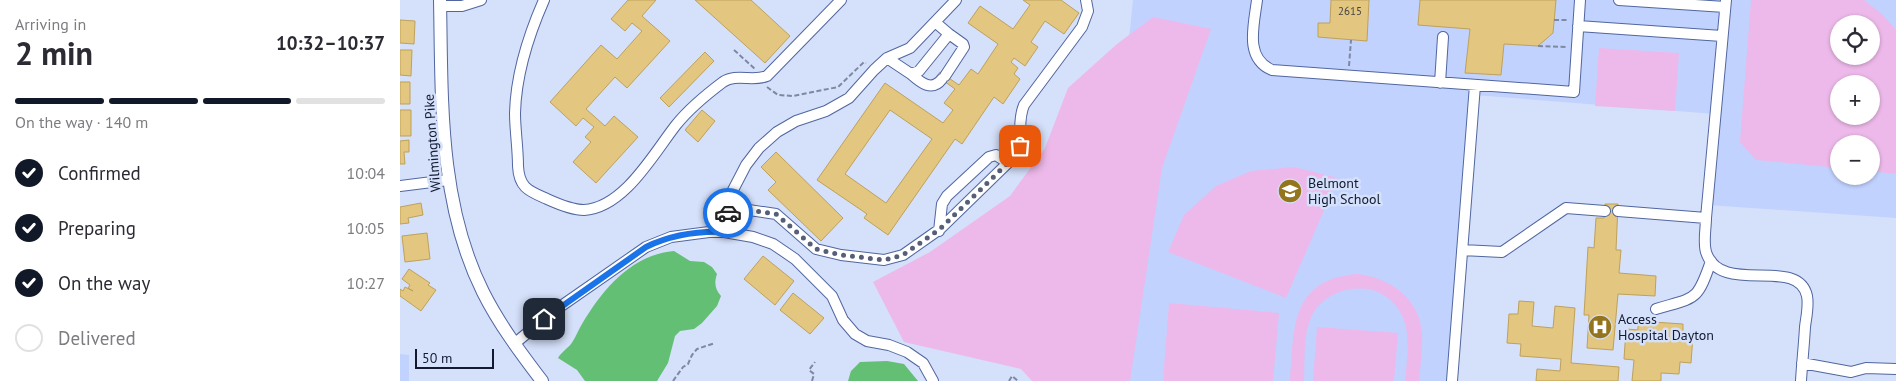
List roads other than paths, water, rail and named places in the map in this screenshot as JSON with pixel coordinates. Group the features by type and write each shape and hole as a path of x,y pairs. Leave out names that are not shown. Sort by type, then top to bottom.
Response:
{"main road":[{"name":"Wilmington Pike","path":"440,3 445,152 448,180 457,223 469,260 492,311 542,381"}],"street":[{"path":"440,3 462,6 481,0"},
{"path":"544,0 536,18 519,83 515,115 519,177 528,190 549,200 582,210 607,202 635,179 676,125 724,81 736,78 760,79 767,76 841,0"},
{"path":"724,232 732,192 746,165 759,148 777,132 796,121 826,111 849,98 887,58 910,48 956,0"},
{"path":"729,207 776,214 816,249 861,258 884,260 903,255 939,230 1014,157 1020,146 1020,115 1024,105 1082,27 1088,11 1086,0"},
{"path":"1257,0 1254,51 1264,66 1285,72 1574,92 1580,0"},
{"path":"1618,0 1725,4 1706,218 1706,248 1710,261 1716,268 1730,274 1786,278 1799,284 1807,297 1801,381"},
{"path":"887,58 920,82 931,87 938,85 964,47 963,44 935,22"},
{"path":"1578,23 1722,36"},
{"path":"911,74 919,71 949,34"},
{"path":"1440,82 1443,37"},
{"path":"1452,381 1475,85"},
{"path":"939,230 942,204 947,196 989,157 996,156 1008,163"},
{"path":"400,186 448,180"},
{"path":"1462,250 1502,252 1566,208 1605,211"},
{"path":"1618,211 1706,218"},
{"path":"514,344 554,311 646,247 671,237 724,232 753,237 773,244 795,259 832,296 843,320 855,334 867,341 889,345 907,352 923,363 933,381"},
{"path":"1656,309 1698,294 1703,285 1710,261"},
{"path":"1802,363 1851,372 1866,368 1896,369"}],"place":[{"name":"Belmont High School","path":"1290,191"},
{"name":"Access Hospital Dayton","path":"1600,327"}]}
